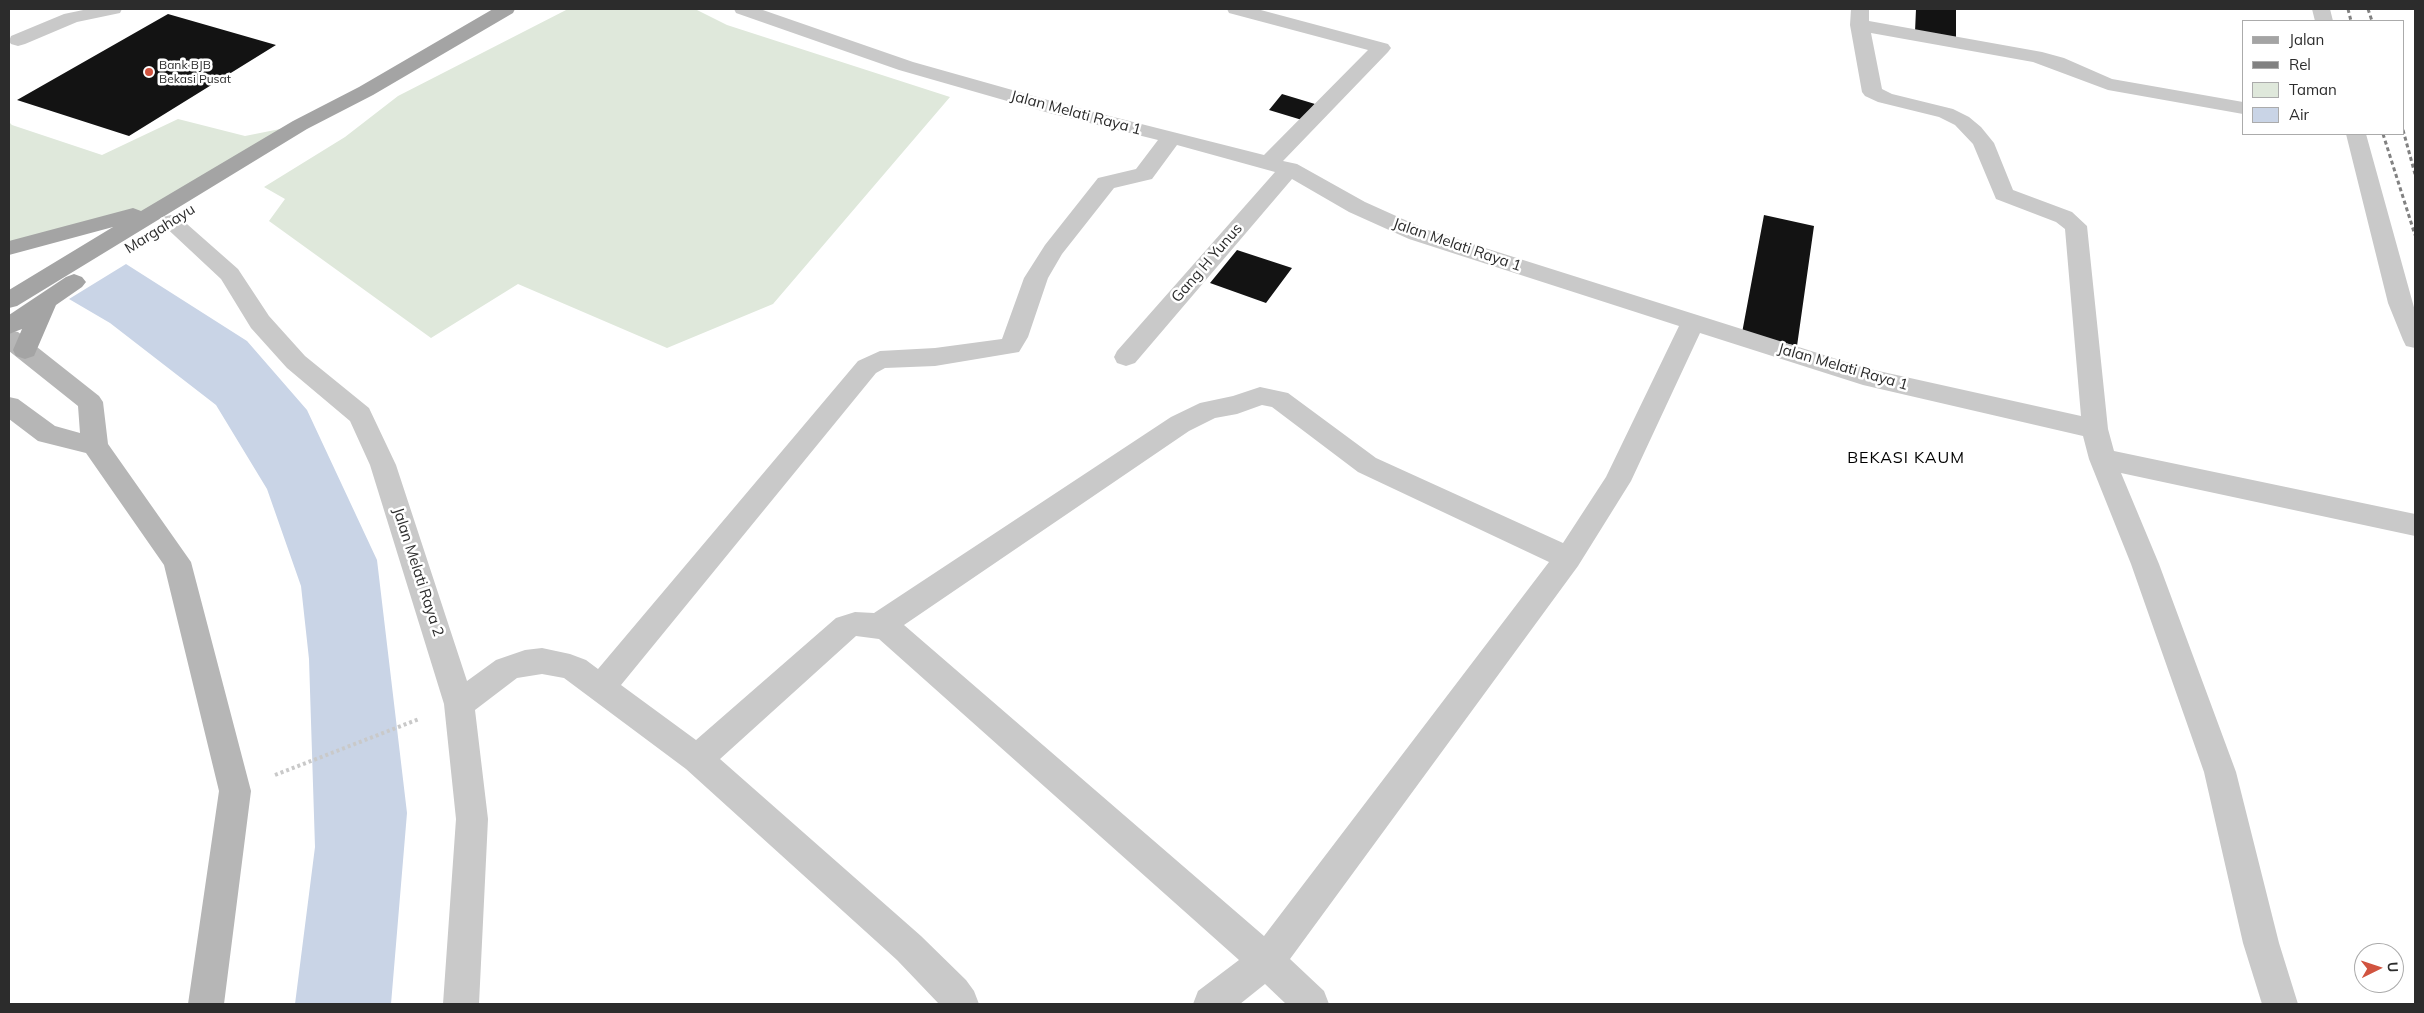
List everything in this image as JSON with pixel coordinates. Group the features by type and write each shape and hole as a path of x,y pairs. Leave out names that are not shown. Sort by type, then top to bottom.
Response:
{"main road":[{"path":"9,300 168,214 300,124 366,91 506,9"},
{"name":"Margahayu","path":"9,326 168,214 313,135 366,91"},
{"path":"9,248 168,214"},
{"path":"17,344 48,298"}],"street":[{"path":"18,40 71,18 113,9"},
{"name":"Jalan Melati Raya 1","path":"743,9 906,66 1056,109 1279,166 1357,207 1417,234 1863,376 2095,429"},
{"name":"Gang H Yunus","path":"1126,357 1279,166 1381,48 1236,9"},
{"path":"2242,108 2108,84 2057,62 2035,56 1860,17 1872,92 1886,98 1946,113 1962,121 1974,131 1983,143 2004,194 2064,217 2076,226 2095,429 2102,459 2145,564 2220,772 2261,943 2280,1004"},
{"path":"2356,135 2400,303 2415,340"},
{"path":"600,688 867,367 880,360 935,357 1010,346 1016,337 1036,278 1053,250 1106,183 1144,174 1171,138"},
{"name":"Jalan Melati Raya 2","path":"168,214 230,274 260,322 296,362 360,415 384,465 459,704 472,818 461,1004"},
{"path":"1211,1004 1267,961 1568,558 1617,481 1694,322"},
{"path":"17,344 90,402 96,446 177,562 235,791 206,1004"},
{"path":"879,626 1180,424 1209,410 1237,405 1260,396 1279,399 1367,464 1568,558"},
{"path":"9,406 47,434 96,446"},
{"path":"2102,459 2415,525"},
{"path":"697,759 846,627 856,624 879,626 889,630 1267,961 1311,1004"},
{"path":"459,704 507,669 542,661 559,663 575,669 697,759 909,948 953,993 961,1004"}],"path":[{"path":"235,791 459,704"}],"green space":[{"path":"568,9 695,9 727,25 950,97 773,304 667,348 518,284 431,338 269,221 285,199 264,187 345,137 398,96"},
{"path":"178,119 245,136 300,125 165,206 9,248 9,122 12,125 102,155"}],"water":[{"path":"126,264 247,341 307,410 377,560 407,813 391,1004 295,1004 315,847 309,659 301,586 267,489 216,405 110,323 69,299"}],"building":[{"path":"1916,9 1956,9 1956,39 1915,32"},
{"name":"Bank BJB Bekasi Pusat","path":"168,14 276,45 129,136 17,100"},
{"path":"1282,94 1315,104 1302,120 1269,110"},
{"path":"1764,215 1814,226 1797,346 1742,333"},
{"path":"1237,250 1292,268 1266,303 1210,283"}],"railway":[{"path":"2348,9 2351,20"},
{"path":"2368,9 2372,20"},
{"path":"2404,134 2415,174"},
{"path":"2383,135 2415,235"}],"place":[{"name":"Bank BJB Bekasi Pusat","path":"149,72"}],"district":[{"name":"BEKASI KAUM","path":"1906,458"}]}
